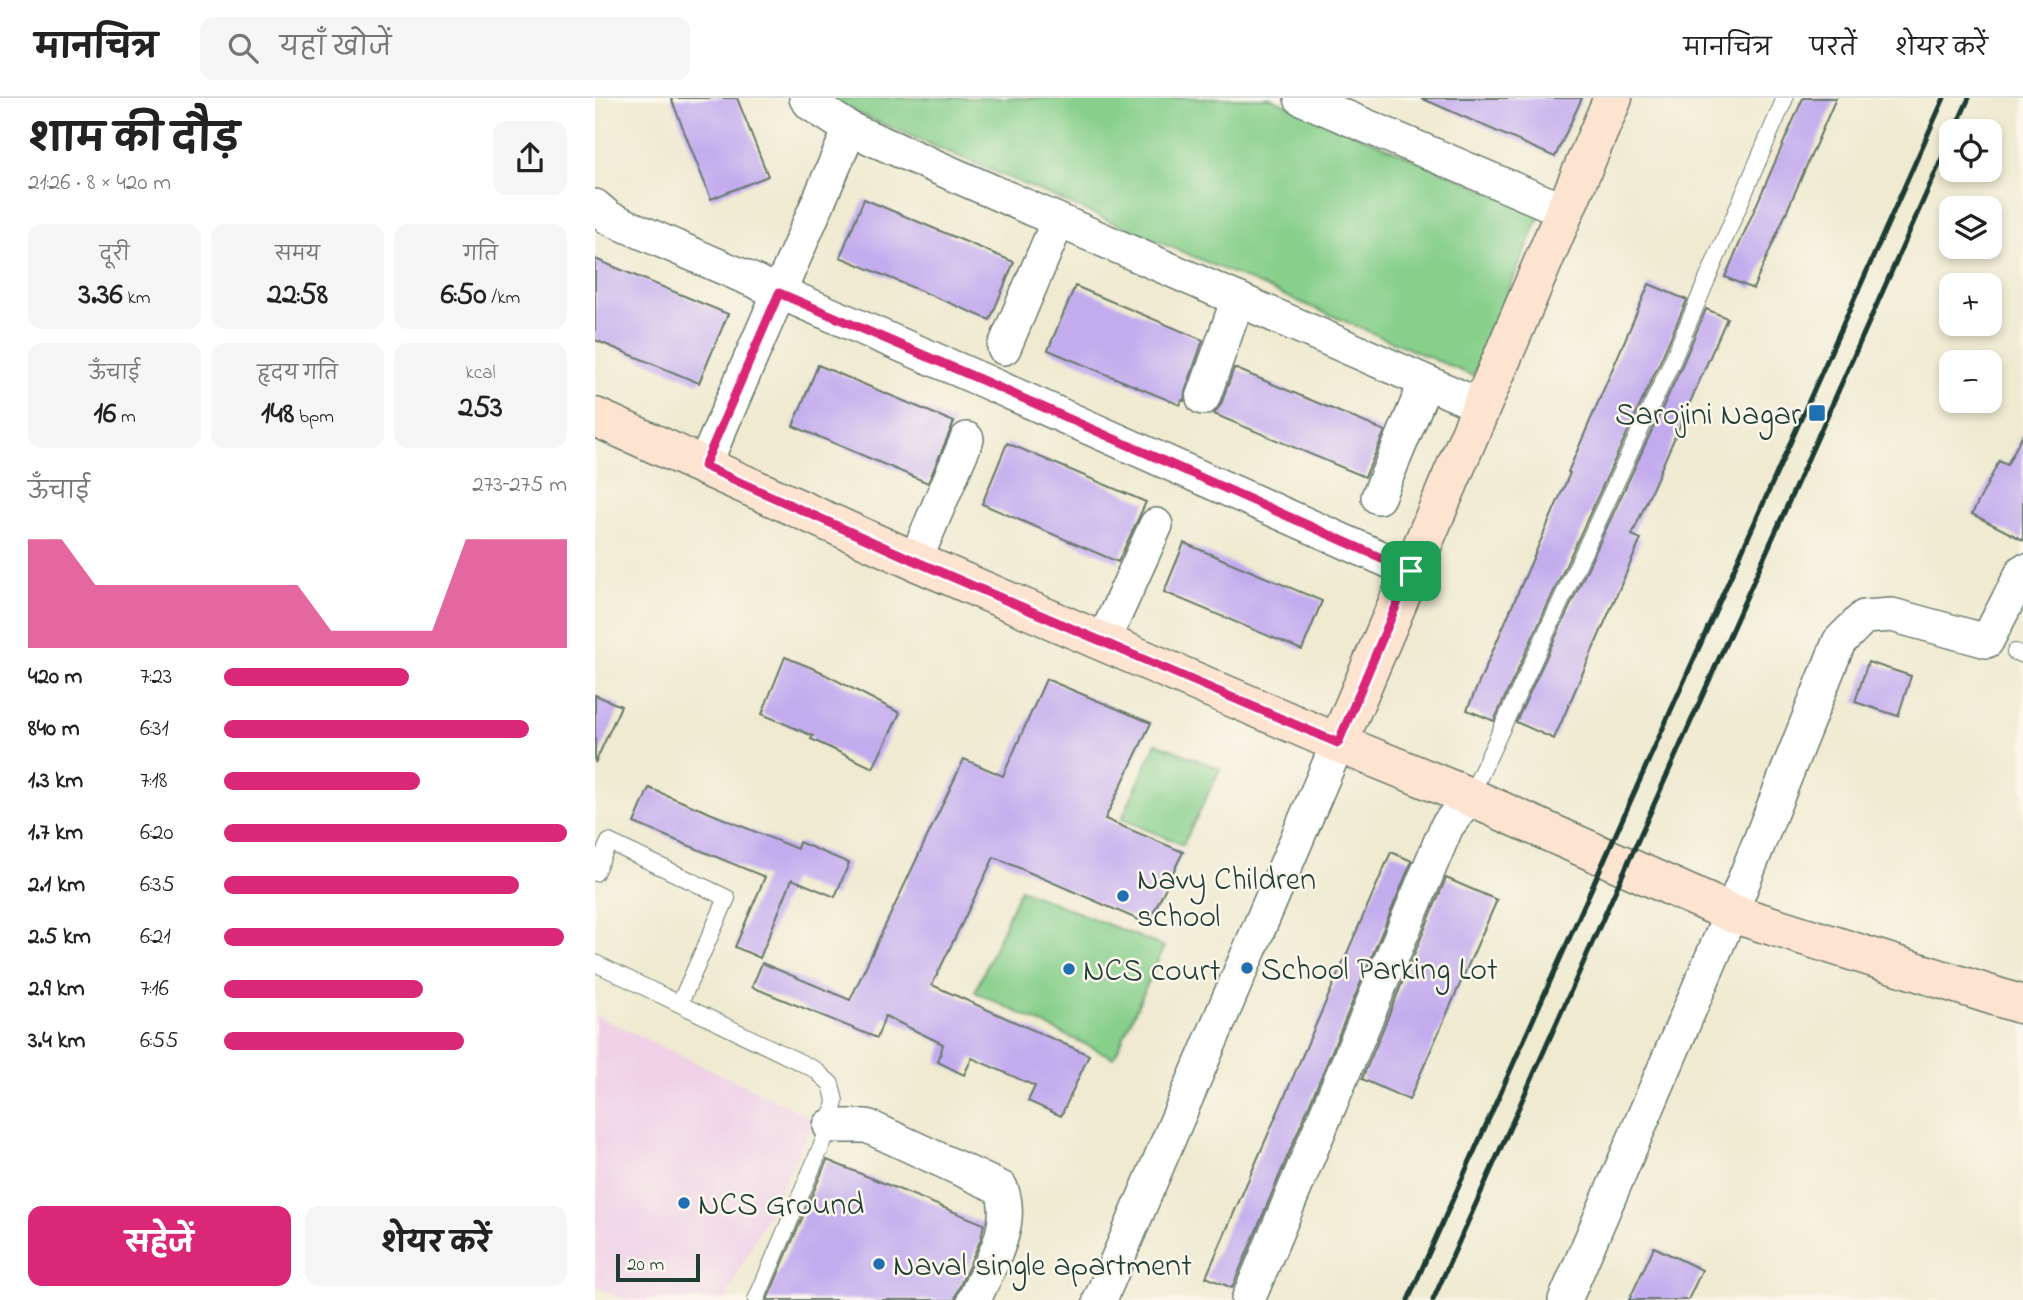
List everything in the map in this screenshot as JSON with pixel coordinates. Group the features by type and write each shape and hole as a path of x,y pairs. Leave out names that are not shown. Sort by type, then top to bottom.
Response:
{"street":[{"path":"806,98 850,129 1481,406"},
{"path":"1301,98 1343,106 1565,211"},
{"path":"1100,1300 1613,98"},
{"path":"704,466 850,129"},
{"path":"595,206 610,218 1411,571"},
{"path":"1004,348 1058,221"},
{"path":"1203,398 1238,299"},
{"path":"1378,497 1426,382"},
{"path":"597,425 704,466 915,561 1470,797 1731,913 2023,1005"},
{"path":"915,561 967,439"},
{"path":"1103,642 1156,525"},
{"path":"1565,1300 1731,913 1839,642 1864,617 1892,615 1987,640 2023,571"},
{"path":"1248,1300 1447,826 1470,797"},
{"path":"830,1126 867,1126 1001,1188 1007,1201 1006,1218 1000,1242 974,1300"}],"lane":[{"path":"1470,797 1670,366 1786,98"},
{"path":"595,873 609,842 727,898 680,1003"},
{"path":"595,963 814,1069 831,1084 835,1101 830,1126 756,1300"}],"shaded area":[{"name":"NCS Ground","path":"595,1015 815,1119 725,1300 626,1300 595,1287"}],"green space":[{"path":"822,98 1271,98 1541,213 1473,376"},
{"path":"1156,743 1220,769 1183,845 1122,819"},
{"name":"NCS court","path":"1020,889 1164,947 1114,1058 975,992"}],"building":[{"path":"671,98 737,98 768,176 711,199"},
{"path":"1421,98 1582,98 1555,157"},
{"path":"1803,98 1836,98 1753,289 1725,277"},
{"path":"864,199 1014,262 990,320 840,257"},
{"path":"595,259 728,314 699,383 595,340"},
{"path":"1649,284 1687,300 1494,721 1467,710"},
{"path":"1075,286 1203,340 1184,401 1182,400 1180,405 1048,350"},
{"path":"1706,309 1727,318 1632,535 1641,539 1554,739 1516,722"},
{"path":"818,365 954,422 928,483 793,426"},
{"path":"1234,368 1385,431 1365,477 1214,414 1221,404"},
{"path":"2023,434 2023,540 1972,514 1999,461 2007,465"},
{"path":"1007,443 1146,502 1118,562 982,504"},
{"path":"1184,543 1322,601 1302,650 1164,592"},
{"path":"785,657 822,672 900,713 873,768 811,739 813,736 762,714"},
{"path":"1868,662 1911,676 1898,716 1855,702"},
{"name":"Navy Children school","path":"1046,679 1151,723 1105,819 1183,852 1148,924 994,857 932,985 1089,1055 1061,1116 1028,1101 1035,1086 972,1058 964,1075 938,1062 943,1044 885,1016 877,1038 752,987 762,963 850,1000 964,759 1003,776"},
{"path":"595,695 621,706 595,763"},
{"path":"649,788 797,849 799,842 849,863 835,897 792,879 760,958 735,947 765,877 634,823"},
{"path":"1391,852 1412,861 1232,1288 1206,1277"},
{"path":"1446,878 1497,900 1409,1100 1362,1079"},
{"name":"Naval single apartment","path":"827,1160 984,1224 981,1239 955,1300 767,1300"},
{"path":"1654,1247 1702,1270 1688,1300 1629,1300"}],"railway":[{"path":"1408,1300 1944,98"},
{"path":"1959,119 1969,98"},
{"path":"1433,1300 1939,165"}],"place":[{"name":"Sarojini Nagar","path":"1817,413"},
{"name":"Navy Children school","path":"1123,896"},
{"name":"School Parking Lot","path":"1247,968"},
{"name":"NCS court","path":"1069,969"},
{"name":"NCS Ground","path":"684,1203"},
{"name":"Naval single apartment","path":"879,1264"}],"route":[{"path":"779,293 1411,571 1338,743 915,561 704,466 779,293"}]}
